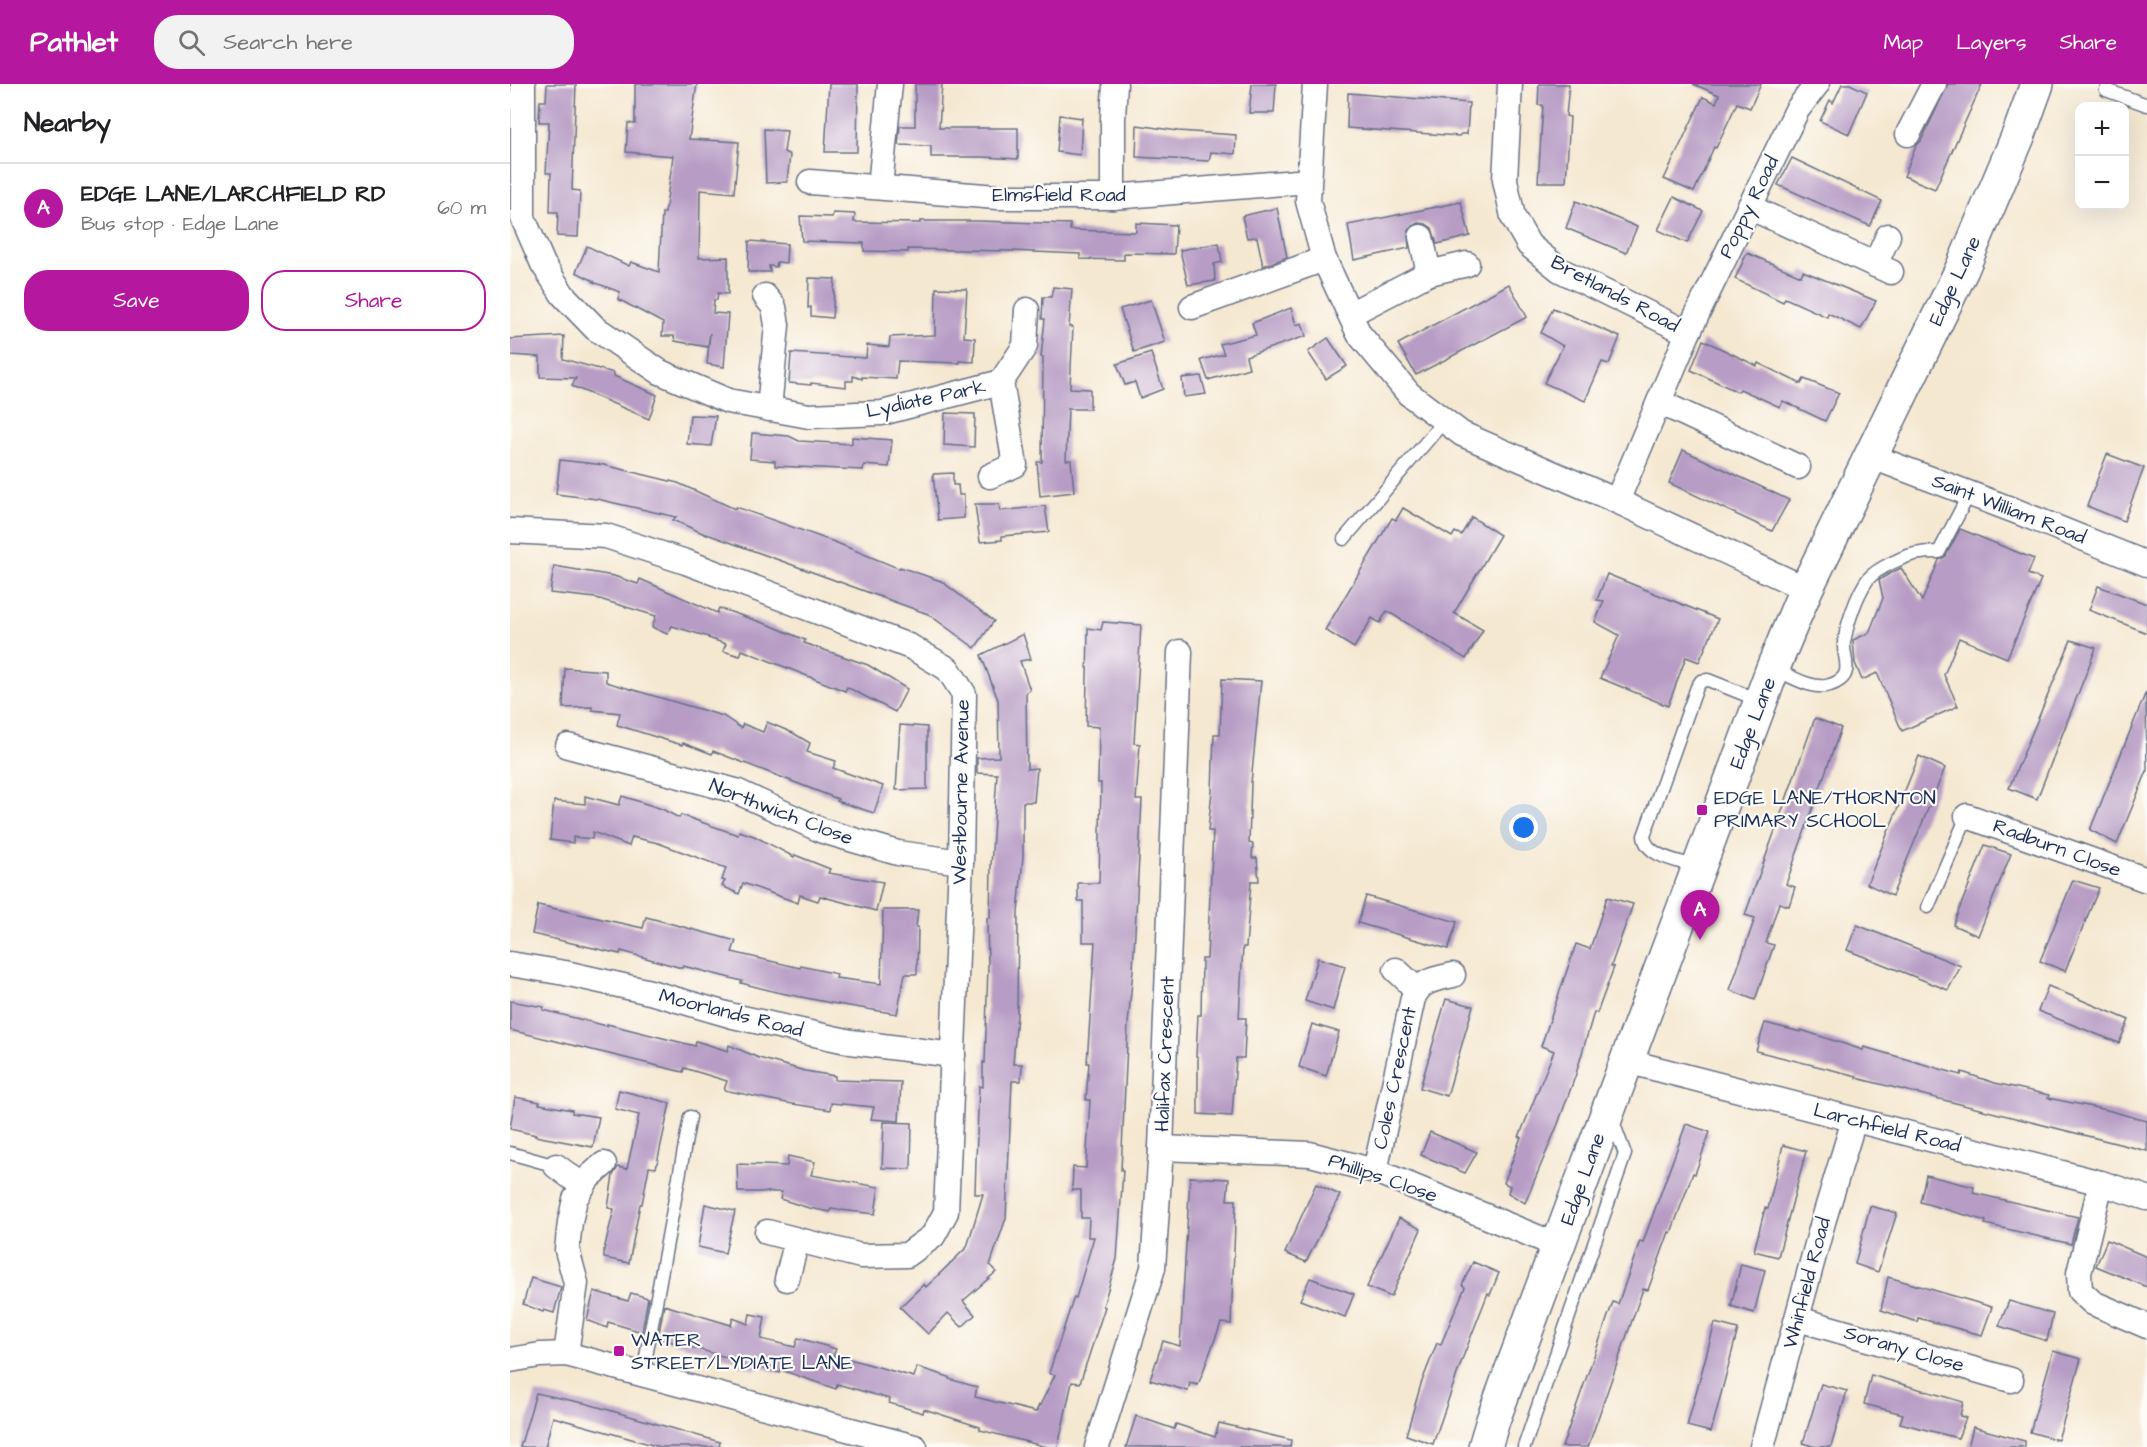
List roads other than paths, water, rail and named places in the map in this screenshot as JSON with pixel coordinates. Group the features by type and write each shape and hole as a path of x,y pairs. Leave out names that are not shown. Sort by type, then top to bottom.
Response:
{"street":[{"name":"Lydiate Park","path":"523,84 517,172 523,218 543,264 562,295 595,328 660,372 728,401 808,416 882,413 1001,382 1015,465 990,476"},
{"path":"880,187 890,84"},
{"path":"1113,197 1115,84"},
{"path":"1315,84 1308,201 1324,259 1359,334 1409,394 1462,434 1617,501 1806,589"},
{"name":"Bretlands Road","path":"1510,84 1505,180 1513,217 1529,245 1560,270 1688,333 1617,501"},
{"name":"Poppy Road","path":"1688,333 1797,110 1817,84"},
{"path":"1908,134 1934,84"},
{"name":"Edge Lane","path":"1485,1447 1493,1420 1773,668 1806,589 1962,269 2019,134 2037,84"},
{"name":"Elmsfield Road","path":"810,182 997,197 1113,197 1308,181"},
{"path":"1749,207 1883,268 1888,236"},
{"path":"1421,237 1429,273"},
{"path":"1192,307 1324,259"},
{"path":"1350,314 1429,273 1467,264"},
{"path":"765,296 774,307 777,325 769,409"},
{"path":"1001,382 1025,346 1027,310"},
{"path":"1659,402 1781,448 1798,467"},
{"name":"Saint William Road","path":"1870,456 2147,564"},
{"name":"Westbourne Avenue","path":"510,531 606,536 686,562 911,647 948,669 964,694 961,862 946,1212 933,1236 907,1255 861,1256 767,1232"},
{"name":"Halifax Crescent","path":"1097,1447 1154,1268 1161,1148 1180,652"},
{"name":"Northwich Close","path":"568,746 736,791 823,831 898,853 961,862"},
{"name":"Radburn Close","path":"1967,816 2145,875"},
{"name":"Moorlands Road","path":"510,964 608,982 733,1016 851,1042 953,1055"},
{"path":"1396,970 1411,984 1415,993"},
{"name":"Coles Crescent","path":"1375,1171 1415,993 1424,983 1453,975"},
{"name":"Larchfield Road","path":"1626,1061 2101,1182 2147,1198"},
{"name":"Whinfield Road","path":"1762,1447 1823,1222 1854,1120"},
{"name":"Phillips Close","path":"1161,1148 1310,1154 1375,1171 1559,1246"},
{"path":"566,1354 576,1283 567,1250 575,1199 588,1178 604,1164"},
{"path":"556,1166 583,1186"},
{"path":"2101,1182 2079,1273 2080,1291 2093,1303 2147,1326"},
{"path":"786,1279 797,1240"},
{"name":"Sorany Close","path":"1798,1319 2011,1380"},
{"path":"510,1360 566,1354 915,1447"}],"lane":[{"path":"2108,84 2106,90 2147,105"},
{"path":"1344,539 1444,421"},
{"path":"1773,668 1816,686 1828,686 1840,680 1846,673 1847,662 1844,647 1846,633 1859,597 1869,578 1884,567 1918,553 1939,552 1969,494"},
{"path":"1698,867 1652,851 1644,836 1697,687 1701,681 1708,680 1761,701"},
{"path":"1928,907 1967,816"},
{"path":"1524,1447 1625,1154 1609,1109"},
{"path":"643,1373 690,1117"},
{"path":"510,1153 556,1166"}],"place":[{"name":"EDGE LANE/THORNTON PRIMARY SCHOOL","path":"1702,810"},
{"name":"EDGE LANE/LARCHFIELD RD","path":"1700,940"},
{"name":"WATER STREET/LYDIATE LANE","path":"619,1351"}]}
